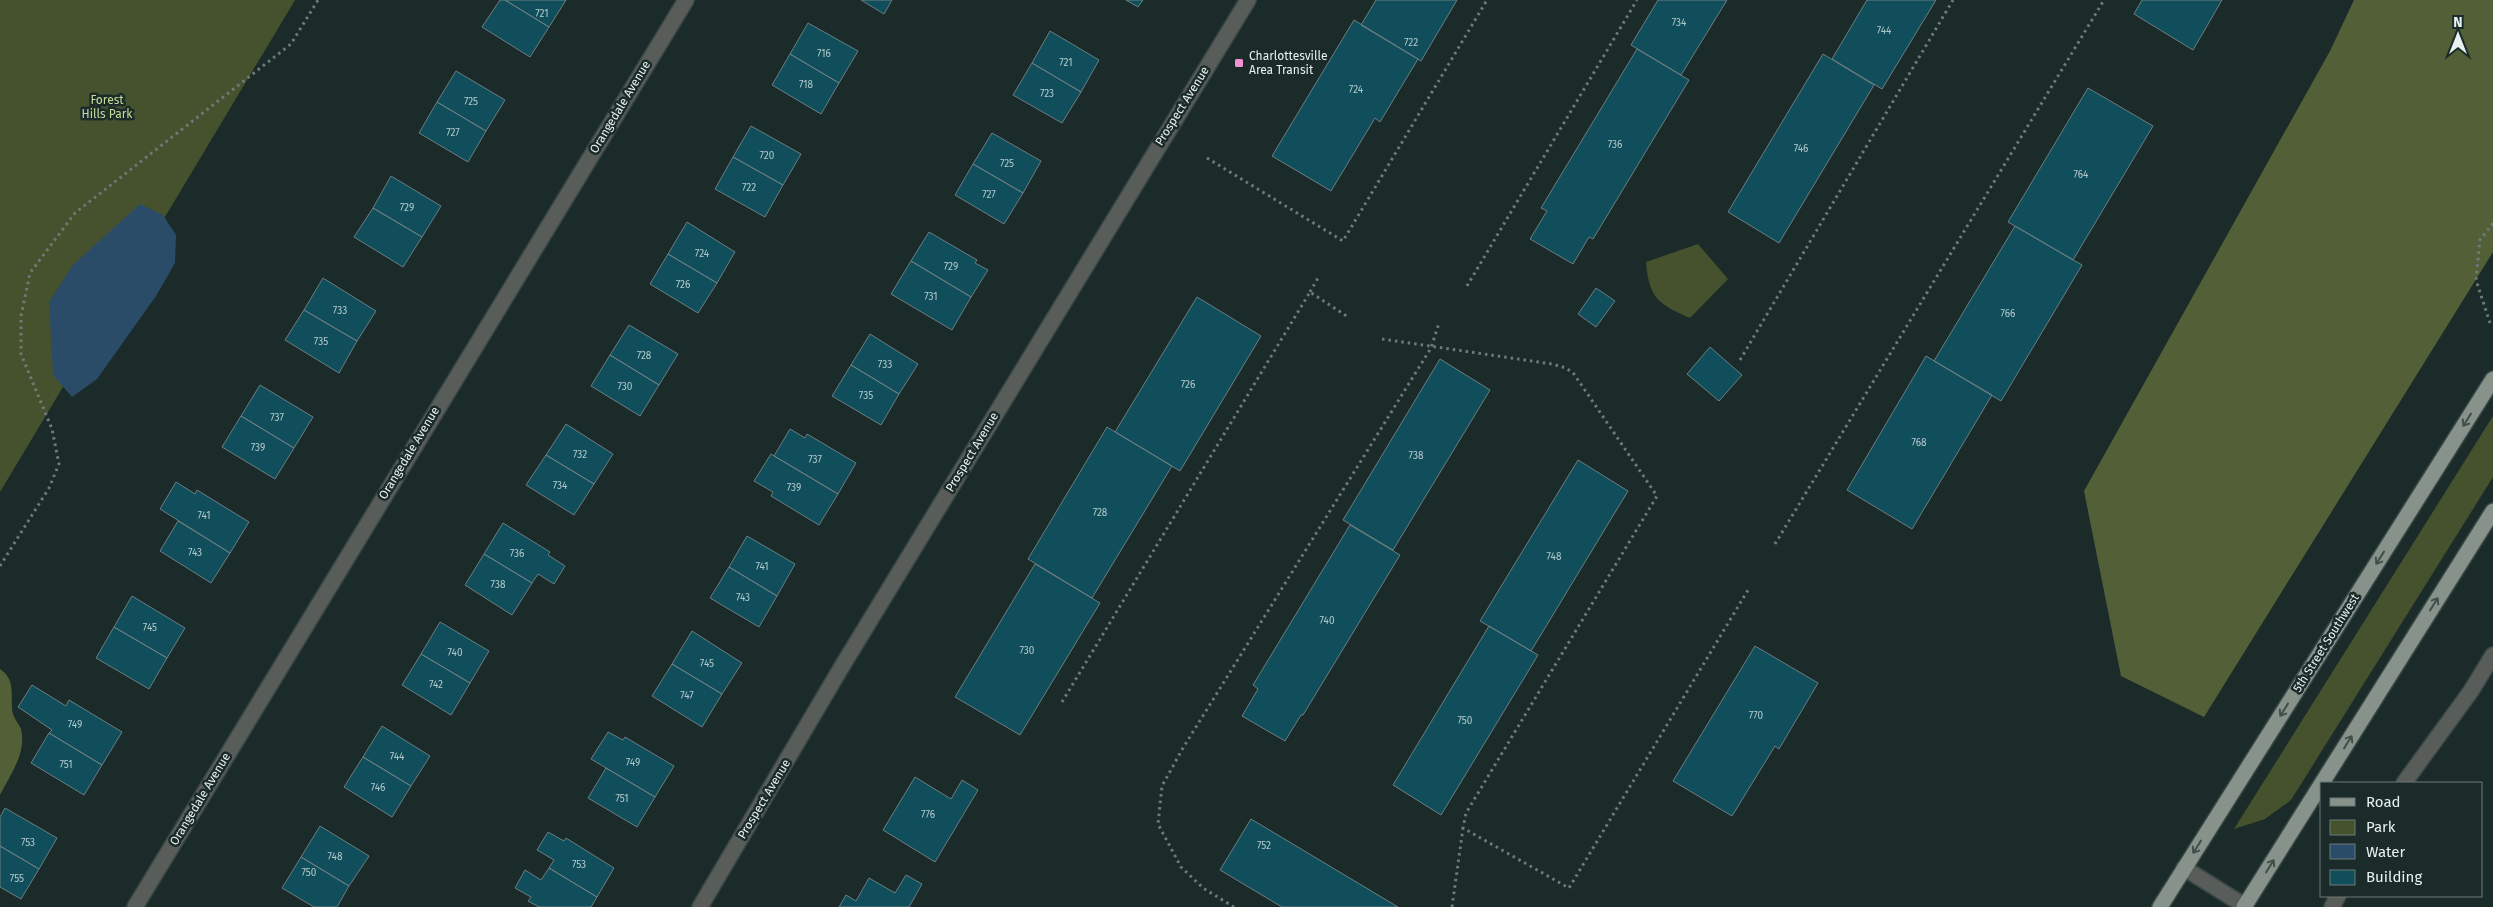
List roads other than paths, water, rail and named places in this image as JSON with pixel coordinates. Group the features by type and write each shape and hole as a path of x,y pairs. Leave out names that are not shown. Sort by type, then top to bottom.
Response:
{"main road":[{"name":"5th Street Southwest","path":"2160,907 2493,379"},
{"path":"2322,782 2493,511"},
{"path":"2244,906 2320,785"}],"street":[{"name":"Orangedale Avenue","path":"134,907 686,0"},
{"name":"Prospect Avenue","path":"700,907 841,668 1248,0"},
{"path":"2405,782 2471,691 2493,655"},
{"path":"2184,868 2244,906"}],"water":[{"path":"140,204 163,215 176,235 175,263 156,296 97,379 72,397 53,375 49,302 73,265"}],"place":[{"name":"Charlottesville Area Transit","path":"1239,63"}],"park label":[{"name":"Forest Hills Park","path":"107,107"}]}
